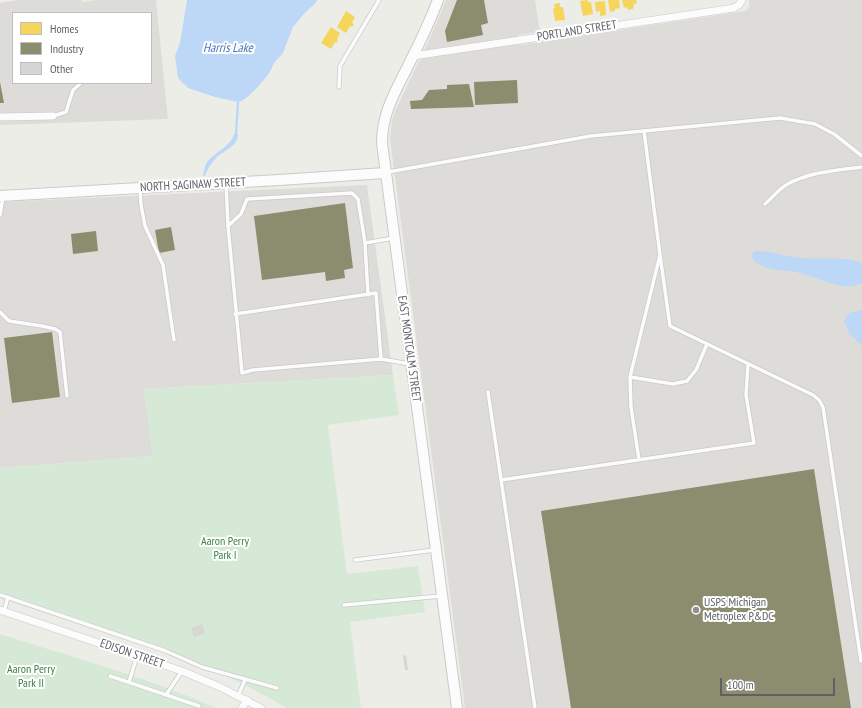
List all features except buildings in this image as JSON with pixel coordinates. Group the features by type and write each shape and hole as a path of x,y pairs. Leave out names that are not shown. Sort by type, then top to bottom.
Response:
{"main road":[{"name":"EAST MONTCALM STREET","path":"438,0 413,56 388,106 384,118 382,142 457,708"},
{"name":"NORTH SAGINAW STREET","path":"2,195 226,183 385,172"}],"street":[{"name":"PORTLAND STREET","path":"413,56 734,8 741,2"},
{"path":"0,117 53,116"},
{"name":"EDISON STREET","path":"2,611 182,671 247,700 261,708"},
{"path":"242,708 247,700"}],"lane":[{"path":"339,87 340,66 379,0"},
{"path":"53,116 66,112 73,90 79,84"},
{"path":"385,172 401,171 591,136 780,118 815,124 834,134 862,156"},
{"path":"644,131 670,326 813,395 819,400 823,407 861,661"},
{"path":"765,204 785,186 800,179 829,171 862,167"},
{"path":"226,183 235,314 242,373 253,370 381,359 411,364"},
{"path":"140,188 141,205 145,226 163,265 174,340"},
{"path":"228,226 241,214 247,199 352,193 358,199 365,243 368,295"},
{"path":"0,215 2,195"},
{"path":"365,243 394,238"},
{"path":"639,460 631,407 630,377 660,255"},
{"path":"235,314 376,293 381,359"},
{"path":"0,312 8,321 42,326 55,329 60,332 67,396"},
{"path":"630,377 673,384 686,381 696,370 706,344"},
{"path":"501,480 754,443 746,395 748,364"},
{"path":"488,392 535,708"},
{"path":"355,560 436,550"},
{"path":"0,595 166,650 202,667 277,688"},
{"path":"344,605 442,596"},
{"path":"2,611 8,597"},
{"path":"130,682 137,656"},
{"path":"166,695 182,671"},
{"path":"110,676 199,706"},
{"path":"238,696 245,680"}],"shaded area":[{"path":"19,0 81,0 82,2 97,0 156,0 168,119 0,125 0,3"},
{"path":"446,0 535,0 540,32 517,35 519,45 745,11 749,8 749,0 862,0 862,708 465,708 390,139 395,111 430,38"},
{"path":"367,185 393,375 144,389 153,456 0,468 0,202"}],"green space":[{"name":"Aaron Perry Park I","path":"393,375 399,415 328,425 347,574 418,566 425,612 350,622 361,708 287,708 218,672 172,654 0,597 0,468 153,456 144,389"},
{"name":"Aaron Perry Park II","path":"0,634 136,677 216,708 0,708"}],"water":[{"name":"Harris Lake","path":"187,0 317,0 293,27 283,53 274,63 267,77 246,98 238,102 215,97 188,88 178,78 175,56 180,43"},
{"path":"234,134 238,134 236,142 215,159 208,168 205,176 203,176 205,166 209,160 229,143"},
{"path":"759,251 808,259 839,259 862,263 862,283 853,286 844,286 802,273 766,268 759,265 752,258 753,252"},
{"path":"862,310 862,346 849,333 844,321 849,313"}],"waterway":[{"path":"236,134 238,102"}],"place":[{"name":"USPS Michigan Metroplex P&DC","path":"696,610"}]}
